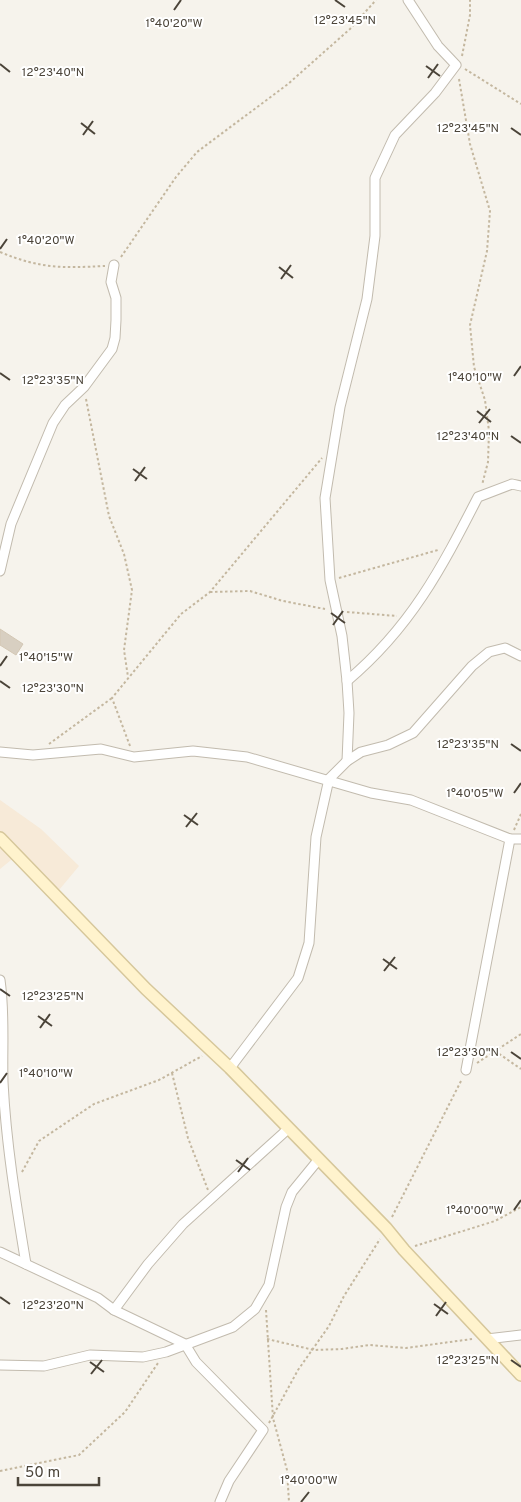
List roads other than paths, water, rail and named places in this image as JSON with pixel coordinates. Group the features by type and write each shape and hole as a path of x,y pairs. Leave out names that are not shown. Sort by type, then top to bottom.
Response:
{"street":[{"path":"347,761 348,681 330,580 325,498 340,407 367,299 375,236 376,178 395,135 435,93 456,65 438,46 408,0"},
{"path":"0,571 11,524 53,423 65,406 84,387 112,349 115,338 116,298 111,282 114,265"},
{"path":"348,681 370,661 409,617 441,569 478,497 512,484 521,486"},
{"path":"230,1068 298,978 309,943 316,836 329,780 347,761 361,752 388,745 413,733 472,666 490,652 505,648 521,656"},
{"path":"1,749 33,755 101,750 134,757 207,752 246,757 371,793 411,800 510,839 521,839"},
{"path":"0,838 28,870 210,1051 230,1068 288,1130 386,1228 404,1250 521,1375"},
{"path":"466,1070 510,839"},
{"path":"0,980 4,1037 3,1082 14,1188 26,1264"},
{"path":"114,1310 148,1264 183,1224 288,1130"},
{"path":"0,1366 44,1366 90,1355 136,1358 166,1352 233,1327 255,1309 269,1285 282,1219 292,1192 319,1160"},
{"path":"0,1252 98,1298 114,1310 185,1344 196,1362 263,1430 230,1481 220,1502"},
{"path":"487,1339 521,1335"}]}
